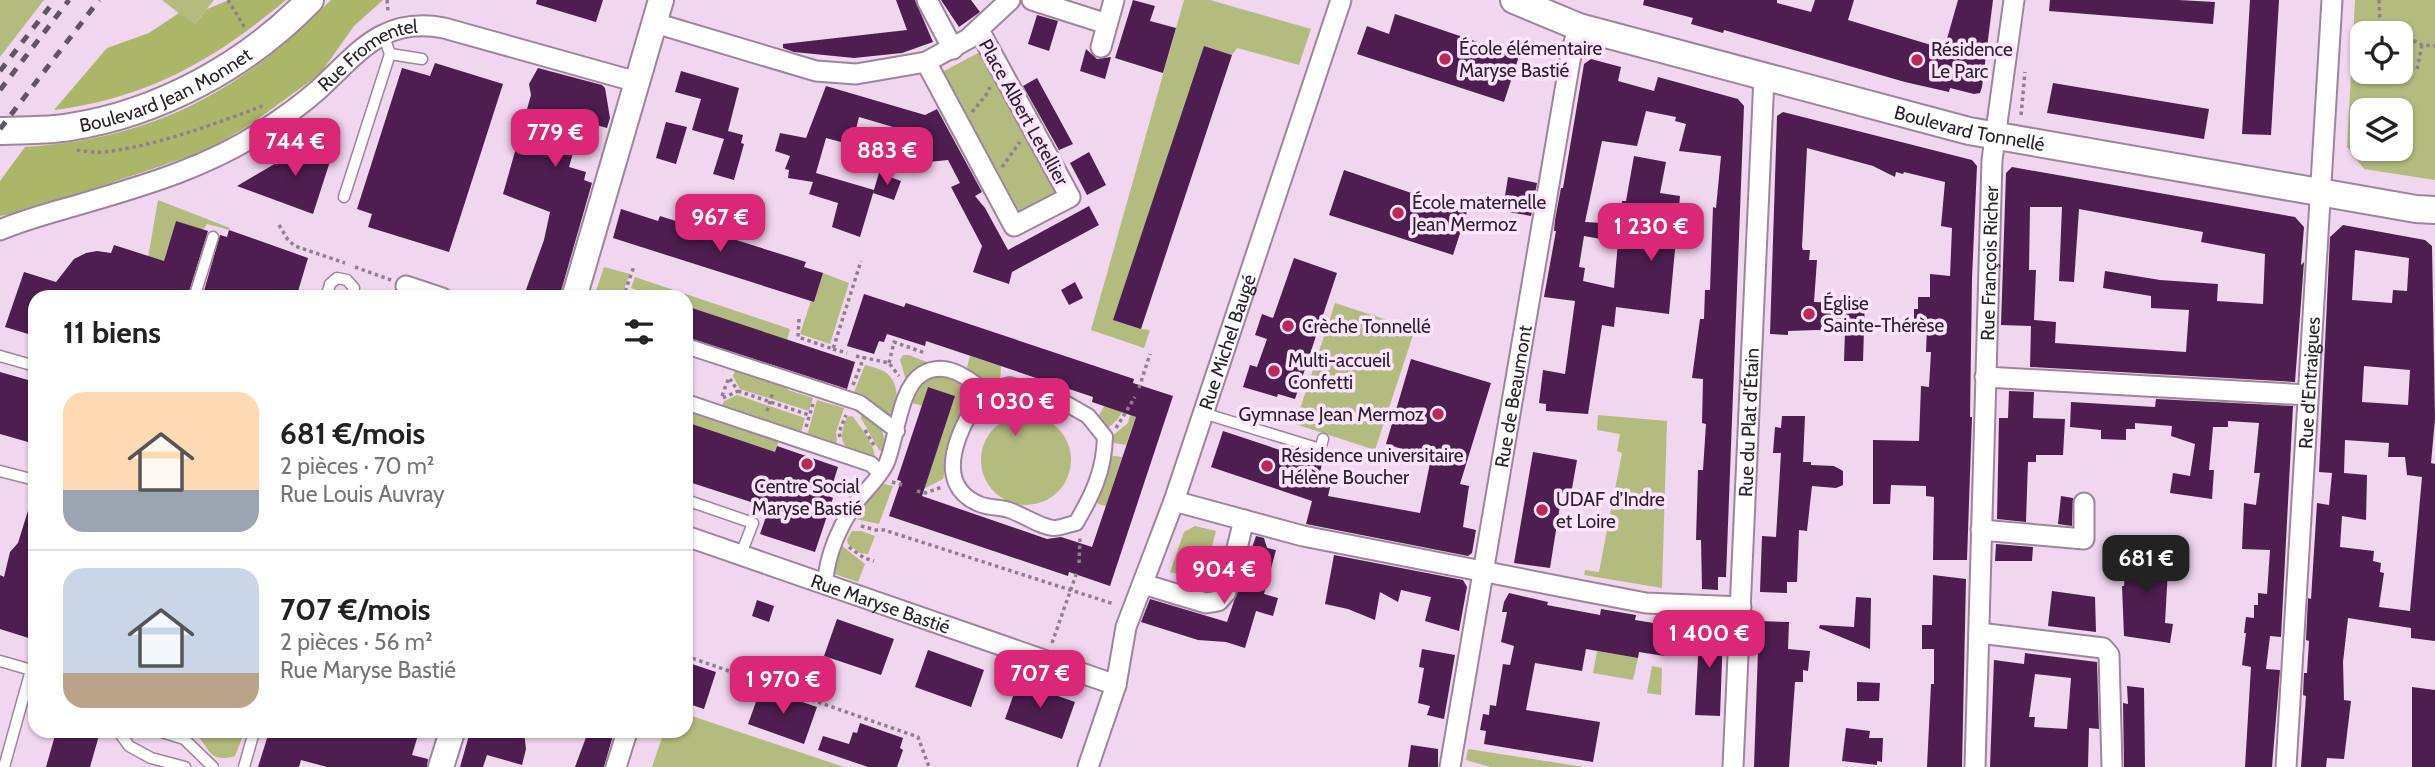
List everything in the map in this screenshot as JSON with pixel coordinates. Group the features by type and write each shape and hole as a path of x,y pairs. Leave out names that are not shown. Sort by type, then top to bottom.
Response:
{"main road":[{"name":"Boulevard Jean Monnet","path":"0,131 69,127 109,118 158,102 201,82 262,43 310,0"},
{"name":"Boulevard Tonnellé","path":"1514,0 1579,27 1996,136 2320,203 2435,211"}],"street":[{"path":"927,0 953,48"},
{"path":"576,290 658,12 816,71 866,73 926,62 979,30 1010,0"},
{"path":"1032,0 1107,24"},
{"path":"1101,47 1114,0"},
{"name":"Rue Michel Baugé","path":"1088,767 1116,685 1126,627 1174,501 1341,0"},
{"name":"Rue François Richer","path":"1975,767 1992,160 2014,0"},
{"name":"Rue d'Entraigues","path":"2286,767 2332,0"},
{"name":"Rue Fromentel","path":"0,230 133,189 212,160 236,148 303,102 372,40 401,27 429,25 637,82"},
{"name":"Rue de Beaumont","path":"1450,767 1572,49 1579,27"},
{"name":"Place Albert Letellier","path":"926,62 1014,226 1070,197 979,30"},
{"name":"Rue du Plat d'Étain","path":"1733,767 1764,77"},
{"path":"406,286 418,290"},
{"path":"693,350 731,369 778,376 860,403 897,430"},
{"path":"825,584 826,568 844,520 883,469 907,390 922,374 942,368 967,377 985,391"},
{"path":"1985,377 2308,395"},
{"path":"1010,384 1060,400 1088,416 1105,436 1104,456 1094,492 1076,523 1053,528 1005,509 981,505 960,491 952,473 955,450 967,419 985,391 1010,384"},
{"path":"693,403 719,405 761,427 883,469"},
{"path":"1174,501 1303,536 1647,603 1741,607"},
{"path":"1981,530 2084,539 2084,503"},
{"path":"1143,584 1206,603 1218,601 1226,592 1244,520"},
{"name":"Rue Maryse Bastié","path":"693,538 1116,685"},
{"path":"1979,633 2103,648 2109,654 2112,767"},
{"path":"441,767 450,738"},
{"path":"616,767 625,738"}],"lane":[{"path":"344,197 390,54 383,33"},
{"path":"390,54 422,59"},
{"path":"196,290 213,237"},
{"path":"328,290 330,284 337,278 350,283 353,290"},
{"path":"0,356 28,364"},
{"path":"1203,413 1320,449 1323,439"},
{"path":"0,471 28,478"},
{"path":"693,502 753,523 741,555"},
{"path":"0,661 28,669"},
{"path":"4,767 28,688"},
{"path":"124,738 129,746 151,758 185,767"},
{"path":"181,738 213,767"},
{"path":"244,767 252,738"}],"path":[{"path":"228,0 248,32"},
{"path":"2379,0 2380,21"},
{"path":"2413,40 2422,45 2435,46"},
{"path":"2417,69 2422,45"},
{"path":"959,123 986,95 999,66"},
{"path":"74,150 101,153 135,146 277,100"},
{"path":"991,184 1031,126"},
{"path":"279,225 295,246 406,286"},
{"path":"833,349 861,261"},
{"path":"626,290 634,266"},
{"path":"799,319 797,337 847,353"},
{"path":"889,363 894,342 929,355 942,368"},
{"path":"1139,388 1150,355"},
{"path":"856,356 889,363 907,390"},
{"path":"693,365 703,368"},
{"path":"731,369 738,391"},
{"path":"719,405 731,369"},
{"path":"761,427 778,376"},
{"path":"802,440 818,389"},
{"path":"738,391 809,415"},
{"path":"719,405 738,391"},
{"path":"1105,436 1123,419 1135,397"},
{"path":"848,410 854,415"},
{"path":"859,419 883,469"},
{"path":"917,491 925,493 955,483"},
{"path":"844,520 884,530 1133,610"},
{"path":"1076,523 1081,542 1079,563"},
{"path":"837,538 864,558 874,561"},
{"path":"1049,651 1077,572"},
{"path":"693,658 918,737 929,767"}],"green space":[{"path":"0,0 44,0 0,57"},
{"path":"162,0 214,0 194,25"},
{"path":"229,0 286,0 233,41 178,73 120,96 54,110 107,48 149,33 179,13 195,24 207,9"},
{"path":"331,0 383,0 354,26 320,74 248,126 205,151 28,211 0,216 0,181 25,147 72,142 115,133 155,121 193,105 264,60"},
{"path":"1184,0 1210,0 1311,29 1299,65 1237,48 1232,55 1204,46 1141,329 1150,330 1144,348 1091,330"},
{"path":"2355,0 2435,0 2435,180 2364,169 2358,161 2413,161 2413,98 2350,98 2350,151 2347,147 2350,84 2413,84 2413,21 2354,21"},
{"path":"978,53 984,54 1055,187 1054,193 1018,212 1013,210 942,79 944,71"},
{"path":"158,200 230,228 229,230 207,224 203,230 176,221 155,290 142,290"},
{"path":"604,267 630,274 624,290 596,290"},
{"path":"823,273 849,283 830,344 800,334"},
{"path":"635,277 674,290 637,290 631,288"},
{"path":"693,296 790,329 787,340 693,308"},
{"path":"1335,303 1415,329 1375,450 1295,424"},
{"path":"903,355 929,363 906,380 900,360"},
{"path":"970,356 1001,366 1000,383 992,385 972,376 967,367"},
{"path":"865,365 880,369 893,381 897,393 894,418 888,418 879,408 853,395"},
{"path":"736,368 788,385 788,390 813,398 809,411 740,389 733,376"},
{"path":"943,372 969,386 973,395 951,445 943,479 924,489 955,396 928,387 922,406 913,403 911,399 924,379"},
{"path":"737,395 805,418 800,436 721,409 724,401"},
{"path":"817,400 844,408 836,432 835,447 807,436"},
{"path":"1107,401 1125,408 1108,428 1097,419"},
{"path":"693,408 780,437 775,452 693,424"},
{"path":"861,413 873,420 883,433 885,453 879,450 861,418"},
{"path":"1026,415 1043,418 1058,428 1068,443 1071,460 1068,477 1058,492 1043,502 1026,505 1009,502 994,492 984,477 981,460 984,443 994,428 1009,418"},
{"path":"1130,415 1136,417 1126,445 1114,443 1111,437 1128,423"},
{"path":"1598,415 1667,421 1662,588 1584,575 1585,570 1599,572 1622,453 1617,451 1620,434 1597,430"},
{"path":"852,416 871,443 875,460 851,450 843,442 843,428 847,417"},
{"path":"1108,455 1122,457 1106,506 1098,504 1096,500"},
{"path":"884,484 893,486 879,524 856,519 875,487"},
{"path":"1195,526 1216,531 1203,581 1170,572 1184,532"},
{"path":"852,531 875,536 868,554 860,553 848,544 847,539"},
{"path":"841,545 865,564 858,582 832,573"},
{"path":"1597,651 1638,658 1633,680 1593,673"},
{"path":"1652,666 1662,668 1661,695 1647,693"},
{"path":"693,716 844,767 652,767 662,738 693,738"},
{"path":"199,738 242,738 235,756 218,757 209,751"},
{"path":"1468,749 1584,767 1490,767 1466,760"}],"building":[{"path":"537,0 603,0 596,22 536,4"},
{"path":"896,0 915,0 933,42 902,53 854,58 794,52 783,48 783,44 907,30"},
{"path":"941,0 971,0 980,12 959,27"},
{"path":"1133,0 1155,6 1150,21 1176,28 1163,73 1115,58"},
{"path":"1644,0 1777,0 1777,3 1811,12 1815,0 1854,0 1848,20 1941,48 1942,45 1945,46 1958,0 1993,0 1982,87 1980,93 1974,94 1950,88 1949,92 1905,82 1724,30 1723,33 1691,24 1693,18 1643,5"},
{"path":"2050,0 2215,2 2213,24 2049,11"},
{"path":"2250,0 2279,0 2271,135 2242,134"},
{"name":"École élémentaire Maryse Bastié","path":"1395,14 1519,56 1504,102 1357,54 1367,26 1389,34"},
{"path":"1037,15 1058,21 1049,51 1028,44"},
{"path":"1204,46 1232,55 1141,329 1113,320"},
{"path":"1086,49 1097,59 1111,57 1105,79 1080,71"},
{"path":"1591,59 1621,67 1618,81 1654,91 1658,77 1738,99 1744,106 1726,577 1718,577 1718,590 1702,589 1701,540 1696,540 1698,470 1703,470 1706,424 1702,423 1703,379 1692,378 1700,319 1704,319 1705,290 1710,290 1713,207 1716,208 1721,156 1679,151 1686,124 1675,121 1676,117 1646,111 1637,146 1602,141 1585,222 1620,224 1622,201 1626,201 1634,156 1666,162 1660,193 1680,196 1669,314 1616,307 1614,327 1602,325 1588,414 1546,411 1546,404 1539,403 1543,370 1565,374 1575,301 1544,297 1584,64","holes":["1584,236 1618,242 1614,288 1583,281 1585,268 1579,267"]},
{"path":"435,63 503,84 449,252 368,227 372,214 357,209 402,68 430,76"},
{"path":"538,68 602,85 605,88 610,118 607,128 582,121 569,167 586,172 584,180 592,183 561,290 526,290 544,240 550,212 503,194 531,95 529,84"},
{"path":"681,71 739,88 728,131 743,135 741,143 744,144 734,180 713,174 724,139 692,130 701,99 675,92"},
{"path":"1037,78 1073,144 1059,150 1023,86"},
{"path":"2053,83 2209,109 2204,139 2047,113"},
{"path":"826,86 925,115 937,109 982,192 975,196 985,208 1008,250 1089,206 1099,225 1012,272 1009,284 973,272 982,246 951,187 960,183 948,160 928,162 925,157 923,162 881,166 893,127 859,117 852,145 826,138 816,173 874,190 860,237 832,227 838,203 809,194 813,182 788,178 789,170 785,169 790,156 775,151 780,133 806,138"},
{"path":"1783,112 1972,160 1977,166 1972,278 1972,417 1967,560 1933,560 1934,497 1926,496 1926,486 1891,485 1890,504 1873,504 1873,440 1919,441 1921,386 1929,387 1931,352 1926,352 1927,327 1914,327 1914,309 1918,309 1918,297 1930,297 1930,274 1950,276 1952,228 1941,226 1945,182 1904,172 1896,172 1895,177 1873,166 1807,148 1802,247 1803,250 1810,250 1809,260 1817,260 1814,302 1847,303 1847,297 1865,297 1863,361 1844,361 1845,331 1788,331 1788,335 1770,334 1777,116"},
{"path":"666,122 687,127 676,164 656,158"},
{"path":"312,142 334,149 313,214 237,186"},
{"path":"1089,152 1106,185 1087,195 1070,163"},
{"path":"2012,167 2295,217 2304,227 2301,265 2304,262 2295,382 2030,367 2031,326 2001,325 2006,173","holes":["2030,207 2062,207 2059,281 2074,282 2079,209 2203,232 2201,242 2265,254 2263,304 2217,301 2218,284 2160,280 2105,271 2103,288 2151,296 2151,308 2189,310 2186,352 2055,343 2056,322 2034,320 2036,270 2029,270"]},
{"name":"École maternelle Jean Mermoz","path":"1344,170 1467,212 1453,255 1329,215"},
{"path":"879,173 901,181 894,200 873,193"},
{"path":"1508,177 1537,183 1531,216 1497,210 1500,196 1505,196"},
{"path":"621,209 658,221 660,216 806,262 804,267 823,273 814,302 613,238"},
{"path":"176,221 208,231 190,290 28,290 28,334 5,327 24,272 56,282 74,259 97,251 111,253 114,245 164,261"},
{"path":"2343,225 2425,240 2432,246 2435,419 2431,463 2435,464 2435,641 2411,638 2411,628 2348,618 2343,662 2344,700 2351,701 2344,759 2327,758 2326,767 2301,767 2306,696 2303,695 2304,673 2307,673 2309,641 2306,640 2308,598 2311,599 2317,503 2329,505 2332,473 2319,472 2330,237","holes":["2355,250 2409,258 2407,291 2393,290 2392,303 2352,300","2364,366 2410,370 2408,405 2362,402","2345,440 2389,443 2388,457 2405,457 2407,475 2422,477 2410,611 2379,607 2384,573 2380,572 2381,563 2373,561 2374,551 2340,547 2342,516 2366,520 2367,475 2344,473"]},
{"path":"229,230 308,258 298,290 204,290 220,235 227,237"},
{"name":"Crèche Tonnellé","path":"1294,258 1337,273 1295,399 1243,387 1250,365 1257,367 1267,339 1255,335 1262,314 1273,318"},
{"path":"1075,282 1083,298 1069,305 1061,290"},
{"path":"864,294 904,307 906,303 1134,379 1133,383 1173,396 1110,586 1069,572 1068,576 889,516 901,481 897,480 928,387 955,396 922,496 1047,539 1061,537 1092,547 1136,417 1092,402 1093,397 926,341 925,346 887,334 884,342 879,341 874,354 847,346"},
{"path":"693,308 855,362 847,389 693,339"},
{"path":"1411,359 1491,383 1460,484 1469,486 1463,527 1476,530 1472,553 1468,556 1306,524 1312,501 1211,467 1223,431 1322,464 1319,476 1332,479 1328,496 1420,513 1431,458 1386,444"},
{"path":"0,372 28,380 28,442 0,434"},
{"path":"2009,391 2034,392 2033,418 2065,419 2063,455 2036,455 2036,462 2028,462 2026,522 1997,519 1999,418 2008,418"},
{"path":"2156,399 2293,406 2281,637 2270,636 2266,669 2280,670 2272,767 2245,767 2251,667 2242,665 2244,633 2246,617 2254,618 2258,593 2267,594 2270,550 2242,549 2244,503 2256,505 2260,473 2254,473 2259,423 2228,421 2228,427 2213,427 2209,470 2214,470 2212,499 2170,493 2173,473 2190,476 2195,444 2171,436 2172,426 2135,423 2135,429 2126,429 2126,440 2101,439 2101,430 2070,427 2071,402 2155,407"},
{"path":"1782,416 1805,416 1803,462 1834,466 1843,471 1843,485 1836,488 1812,486 1807,531 1799,530 1797,582 1787,582 1787,593 1760,592 1762,536 1776,537 1781,453 1773,453 1775,427 1781,428"},
{"path":"693,424 775,452 777,446 838,467 829,496 833,498 815,552 760,534 769,508 693,483"},
{"name":"UDAF d’Indre et Loire","path":"1533,452 1577,460 1571,494 1562,493 1550,568 1514,563"},
{"path":"2061,496 2073,498 2072,526 2058,524"},
{"path":"28,511 28,638 0,629 0,575 4,577 10,552 18,543"},
{"path":"1256,536 1264,538 1267,548 1276,550 1264,594 1278,598 1273,616 1256,611 1245,648 1226,642 1198,640 1141,622 1150,599 1227,622"},
{"path":"1996,544 2033,547 2032,561 1995,561"},
{"path":"2127,546 2169,551 2165,623 2173,624 2170,643 2124,636 2122,586"},
{"path":"1334,555 1463,580 1467,587 1459,631 1425,621 1431,597 1401,590 1398,602 1380,592 1375,620 1348,609 1325,604"},
{"path":"1933,575 1966,579 1962,767 1927,767 1934,649 1922,649 1922,625 1932,625"},
{"path":"2052,591 2095,597 2096,632 2048,626"},
{"path":"1509,593 1548,602 1547,605 1600,615 1601,609 1636,615 1635,620 1666,625 1664,656 1639,652 1638,658 1586,649 1582,671 1535,663 1526,710 1600,722 1593,762 1484,744 1486,731 1480,730 1483,714 1489,715 1490,705 1496,706 1503,664 1510,665 1514,646 1501,642 1507,612 1502,612"},
{"path":"1856,597 1871,598 1870,649 1819,628 1820,625 1854,627"},
{"path":"757,600 774,606 769,622 752,616"},
{"path":"837,619 894,639 881,675 824,656"},
{"path":"1700,619 1716,619 1715,633 1723,633 1720,716 1695,715"},
{"path":"1759,621 1789,622 1788,649 1810,651 1808,671 1803,670 1803,682 1795,682 1789,767 1754,767"},
{"path":"1422,649 1455,655 1444,719 1427,715 1430,706 1418,703 1424,668 1419,667"},
{"path":"928,650 984,670 971,707 915,687"},
{"path":"2025,653 2097,662 2099,729 2089,728 2088,767 1990,767 1994,660 2024,664","holes":["2035,674 2071,678 2067,729 2034,727 2035,717 2029,717"]},
{"path":"693,664 716,672 704,709 693,705"},
{"path":"1018,682 1075,702 1062,739 1005,719"},
{"path":"1857,682 1880,683 1879,701 1857,701"},
{"path":"2127,686 2144,688 2145,767 2124,767 2123,703 2128,704"},
{"path":"2412,687 2435,690 2435,767 2412,767"},
{"path":"761,688 817,707 804,744 748,724"},
{"path":"860,723 903,738 900,748 903,750 897,767 868,767 818,750 823,736 849,744"},
{"path":"1846,728 1870,731 1869,738 1883,738 1882,762 1877,761 1877,765 1842,761"},
{"path":"54,738 98,738 90,767 46,767"},
{"path":"267,738 417,738 412,755 428,759 427,767 327,767 301,760 299,767 258,767"},
{"path":"468,738 525,738 526,749 522,765 487,755 483,767 460,767"},
{"path":"586,738 612,738 604,767 575,767"},
{"path":"1411,745 1438,749 1438,767 1408,767"}],"railway":[{"path":"0,71 55,0"},
{"path":"0,90 69,0"},
{"path":"0,129 99,0"}],"place":[{"name":"École élémentaire Maryse Bastié","path":"1445,59"},
{"name":"Résidence Le Parc","path":"1917,60"},
{"name":"École maternelle Jean Mermoz","path":"1398,213"},
{"name":"Église Sainte-Thérèse","path":"1809,314"},
{"name":"Crèche Tonnellé","path":"1288,326"},
{"name":"Multi-accueil Confetti","path":"1274,371"},
{"name":"Gymnase Jean Mermoz","path":"1438,414"},
{"name":"Centre Social Maryse Bastié","path":"807,464"},
{"name":"Résidence universitaire Hélène Boucher","path":"1267,466"},
{"name":"UDAF d’Indre et Loire","path":"1542,510"}]}
